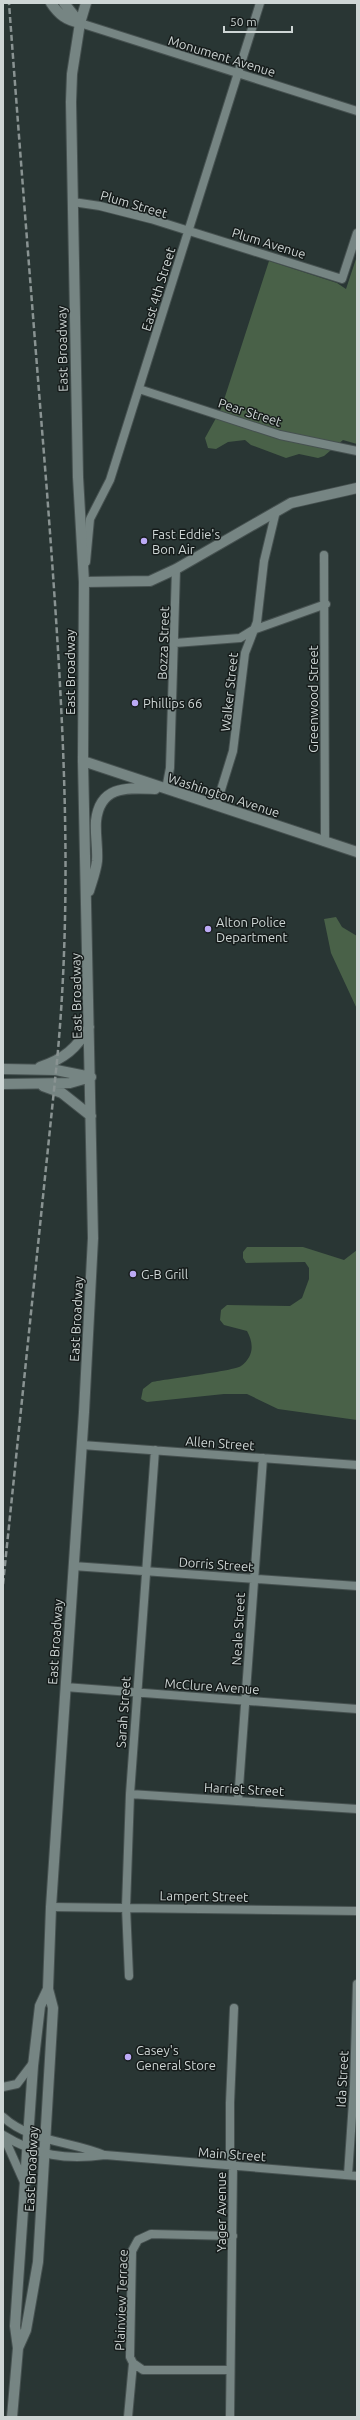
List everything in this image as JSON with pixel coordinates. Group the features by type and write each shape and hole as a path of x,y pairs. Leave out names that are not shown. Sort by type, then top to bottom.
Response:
{"main road":[{"path":"51,3 62,16 69,21 80,23"},
{"path":"64,3 80,23"},
{"name":"East Broadway","path":"12,2417 18,2348 15,2326 26,2186 37,2152 37,2136 53,2008 48,1989 50,1907 82,1446 93,1238 90,1027 83,761 84,582 78,477 72,74 80,23 86,3"},
{"path":"84,582 150,581 176,569 276,511 300,499 357,488"},
{"name":"Washington Avenue","path":"83,761 357,852"},
{"path":"86,900 97,862 96,820 106,798 115,791 123,789 166,789"},
{"path":"34,1070 69,1054 82,1040 90,1027"},
{"path":"3,1069 66,1071 91,1077"},
{"path":"3,1084 70,1083 91,1077"},
{"path":"36,1084 62,1093 91,1116"},
{"name":"East Broadway","path":"18,2348 26,2330 35,2288 37,2136 34,2062 40,2006 48,1989"}],"street":[{"name":"East 4th Street","path":"84,582 90,519 106,492 260,3"},
{"name":"Monument Avenue","path":"80,23 357,111"},
{"name":"Plum Street","path":"73,202 125,212 188,232"},
{"name":"Plum Avenue","path":"188,232 342,279 357,233"},
{"name":"Pear Street","path":"139,389 280,435 357,451"},
{"name":"Walker Street","path":"216,806 234,751 245,653 254,630 259,610 264,561 276,511"},
{"name":"Greenwood Street","path":"324,556 326,604 325,842"},
{"name":"Bozza Street","path":"166,789 170,768 175,643 176,569"},
{"path":"175,643 240,638 254,630 326,604"},
{"name":"Allen Street","path":"82,1446 357,1465"},
{"name":"Sarah Street","path":"129,1976 126,1907 130,1794 155,1450"},
{"name":"Neale Street","path":"238,1801 263,1458"},
{"name":"Dorris Street","path":"73,1566 357,1586"},
{"name":"McClure Avenue","path":"65,1687 357,1709"},
{"name":"Harriet Street","path":"130,1794 357,1809"},
{"name":"Lampert Street","path":"50,1907 357,1910"},
{"name":"Ida Street","path":"348,2175 354,2087 357,1984"},
{"name":"Yager Avenue","path":"230,2417 233,2166 230,2155 230,2103 234,2008"},
{"path":"3,2087 17,2084 34,2062"},
{"name":"Main Street","path":"3,2117 37,2136 84,2147 105,2155"},
{"path":"3,2135 37,2152"},
{"path":"3,2135 26,2186"},
{"name":"Main Street","path":"37,2152 84,2158 105,2155 357,2176"},
{"name":"Plainview Terrace","path":"230,2370 143,2370 133,2363 130,2357 132,2251 138,2240 151,2234 233,2236"},
{"name":"Plainview Terrace","path":"128,2417 133,2363"}],"green space":[{"path":"357,256 357,444 343,440 324,456 318,458 299,454 286,458 251,445 245,440 228,442 216,449 208,448 205,438 221,409 269,261 337,283 346,289"},
{"path":"336,917 342,927 357,936 357,1009 331,953 324,919"},
{"path":"247,1247 303,1247 344,1260 357,1250 357,1420 278,1409 247,1394 224,1394 147,1402 141,1399 143,1389 152,1382 236,1368 245,1362 252,1350 251,1341 247,1331 224,1325 220,1320 221,1310 227,1305 290,1306 302,1298 309,1279 309,1268 305,1262 246,1263 243,1258 243,1252"}],"railway":[{"path":"3,1584 57,1061 65,919 64,776 57,634 9,3"}],"place":[{"name":"Fast Eddie's Bon Air","path":"144,541"},
{"name":"Phillips 66","path":"135,703"},
{"name":"Alton Police Department","path":"208,929"},
{"name":"G-B Grill","path":"133,1274"},
{"name":"Casey's General Store","path":"128,2057"}]}
